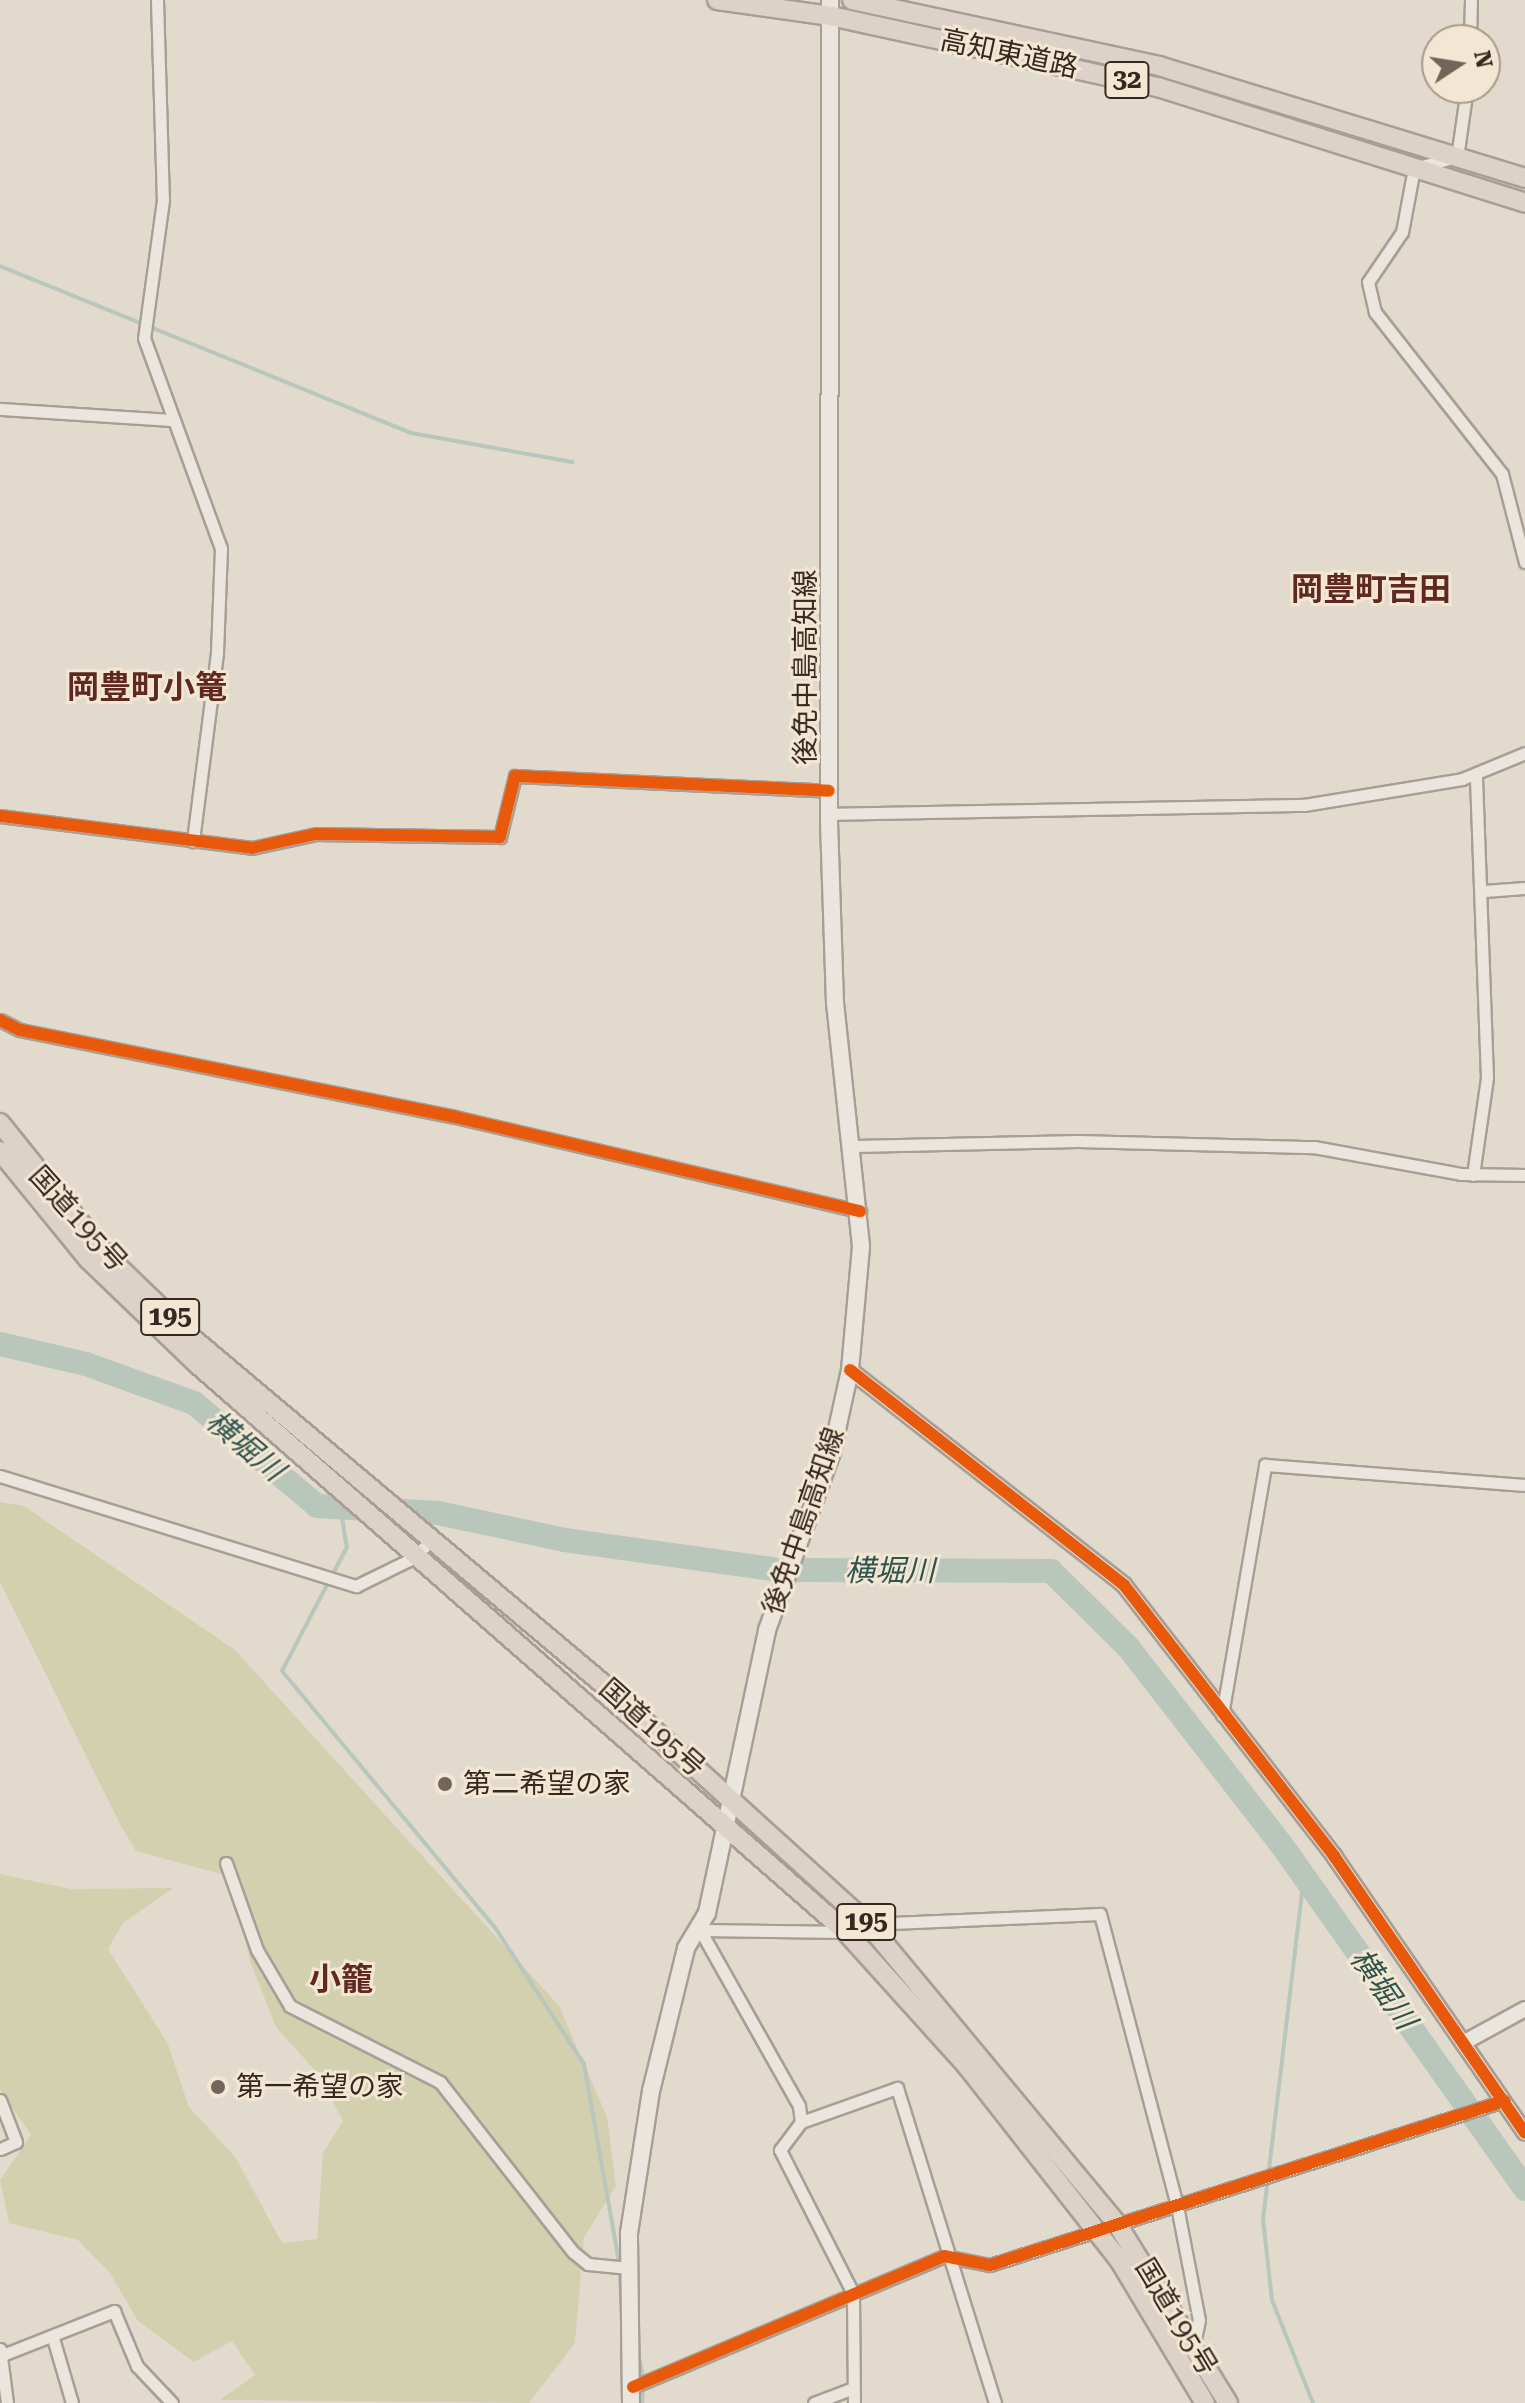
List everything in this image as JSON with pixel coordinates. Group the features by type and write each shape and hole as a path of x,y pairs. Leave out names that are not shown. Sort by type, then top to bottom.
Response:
{"highway":[{"name":"高知東道路","path":"717,0 831,8 1158,87 1525,203"},
{"name":"高知東道路","path":"852,0 1159,66 1525,178"},
{"name":"国道195号","path":"0,1123 107,1256 364,1489 410,1526 424,1547 846,1932 967,2066 1096,2231 1205,2403"},
{"name":"国道195号","path":"0,1151 132,1304 343,1490 387,1526 424,1547 730,1798 868,1924 1117,2224 1194,2343 1228,2403"}],"main road":[{"name":"後免中島高知線","path":"632,2395 629,2268 651,2091 686,1948 700,1930 788,1570 832,1452 850,1370 860,1211 855,1146 835,1003 829,814 831,8"}],"street":[{"path":"157,0 163,200 143,320 144,338 170,420 221,548 217,653 193,841"},
{"path":"1470,24 1471,0"},
{"path":"1465,104 1457,157 1414,168 1402,232 1368,282 1375,312 1502,474 1525,562"},
{"path":"0,409 170,420"},
{"path":"829,814 1304,805 1381,797 1476,774 1525,753"},
{"path":"1473,1175 1487,1078 1483,891 1476,774"},
{"path":"0,816 252,848 316,834 500,837 515,776 829,791"},
{"path":"1483,891 1525,888"},
{"path":"0,1020 20,1030 455,1117 860,1211"},
{"path":"855,1146 1078,1141 1314,1147 1473,1175 1525,1175"},
{"path":"850,1370 1124,1585 1221,1716 1334,1856 1525,2133"},
{"path":"1221,1716 1265,1465 1525,1485"},
{"path":"0,1476 356,1586 424,1547"},
{"path":"226,1863 257,1950 290,2006 440,2082 573,2252 588,2264 629,2268"},
{"path":"801,2122 700,1930 846,1932 868,1924 1100,1914 1177,2206 1199,2320 1194,2343"},
{"path":"1463,2043 1525,2009"},
{"path":"854,2403 850,2389 853,2293 782,2160 780,2150 801,2122 897,2088 953,2256 995,2403"},
{"path":"0,2100 16,2142 0,2149"},
{"path":"632,2395 853,2293 953,2256 990,2265 1504,2101"},
{"path":"0,2356 53,2338 114,2311 137,2366 172,2403"},
{"path":"53,2338 72,2403"},
{"path":"0,2349 6,2403"},
{"path":"814,2403 850,2389"}],"shaded area":[{"path":"0,1502 24,1506 235,1650 559,2006 607,2117 616,2186 584,2237 575,2343 529,2403 220,2400 255,2375 232,2341 194,2362 138,2321 110,2273 78,2240 9,2223 0,2180 31,2135 0,2090 0,1874 71,1889 173,1888 123,1923 108,1949 168,2044 189,2107 236,2158 282,2243 317,2239 323,2153 343,2121 319,2075 276,2027 250,1961 232,1877 136,1851 120,1824 0,1582"}],"waterway":[{"path":"0,266 411,433 572,462"},
{"name":"横堀川","path":"0,1344 86,1364 194,1403 317,1506 438,1513 565,1540 779,1570 1051,1571 1128,1647 1281,1844 1525,2189"},
{"path":"341,1511 347,1547 282,1671 494,1926 584,2064 619,2262"},
{"path":"1304,1876 1263,2219 1272,2300 1313,2403"},
{"path":"620,2277 622,2309"},
{"path":"640,2361 643,2379"},
{"path":"642,2403 643,2394"}],"cycle path":[{"path":"0,816 252,848 316,834 500,837 515,776 829,791"},
{"path":"0,1020 20,1030 455,1117 860,1211"},
{"path":"850,1370 1124,1585 1334,1856 1525,2133"},
{"path":"633,2387 944,2256 990,2265 1504,2101"}],"place":[{"name":"第二希望の家","path":"445,1784"},
{"name":"第一希望の家","path":"218,2087"}],"district":[{"name":"岡豊町吉田","path":"1371,589"},
{"name":"岡豊町小篭","path":"147,687"},
{"name":"小籠","path":"341,1979"}]}
